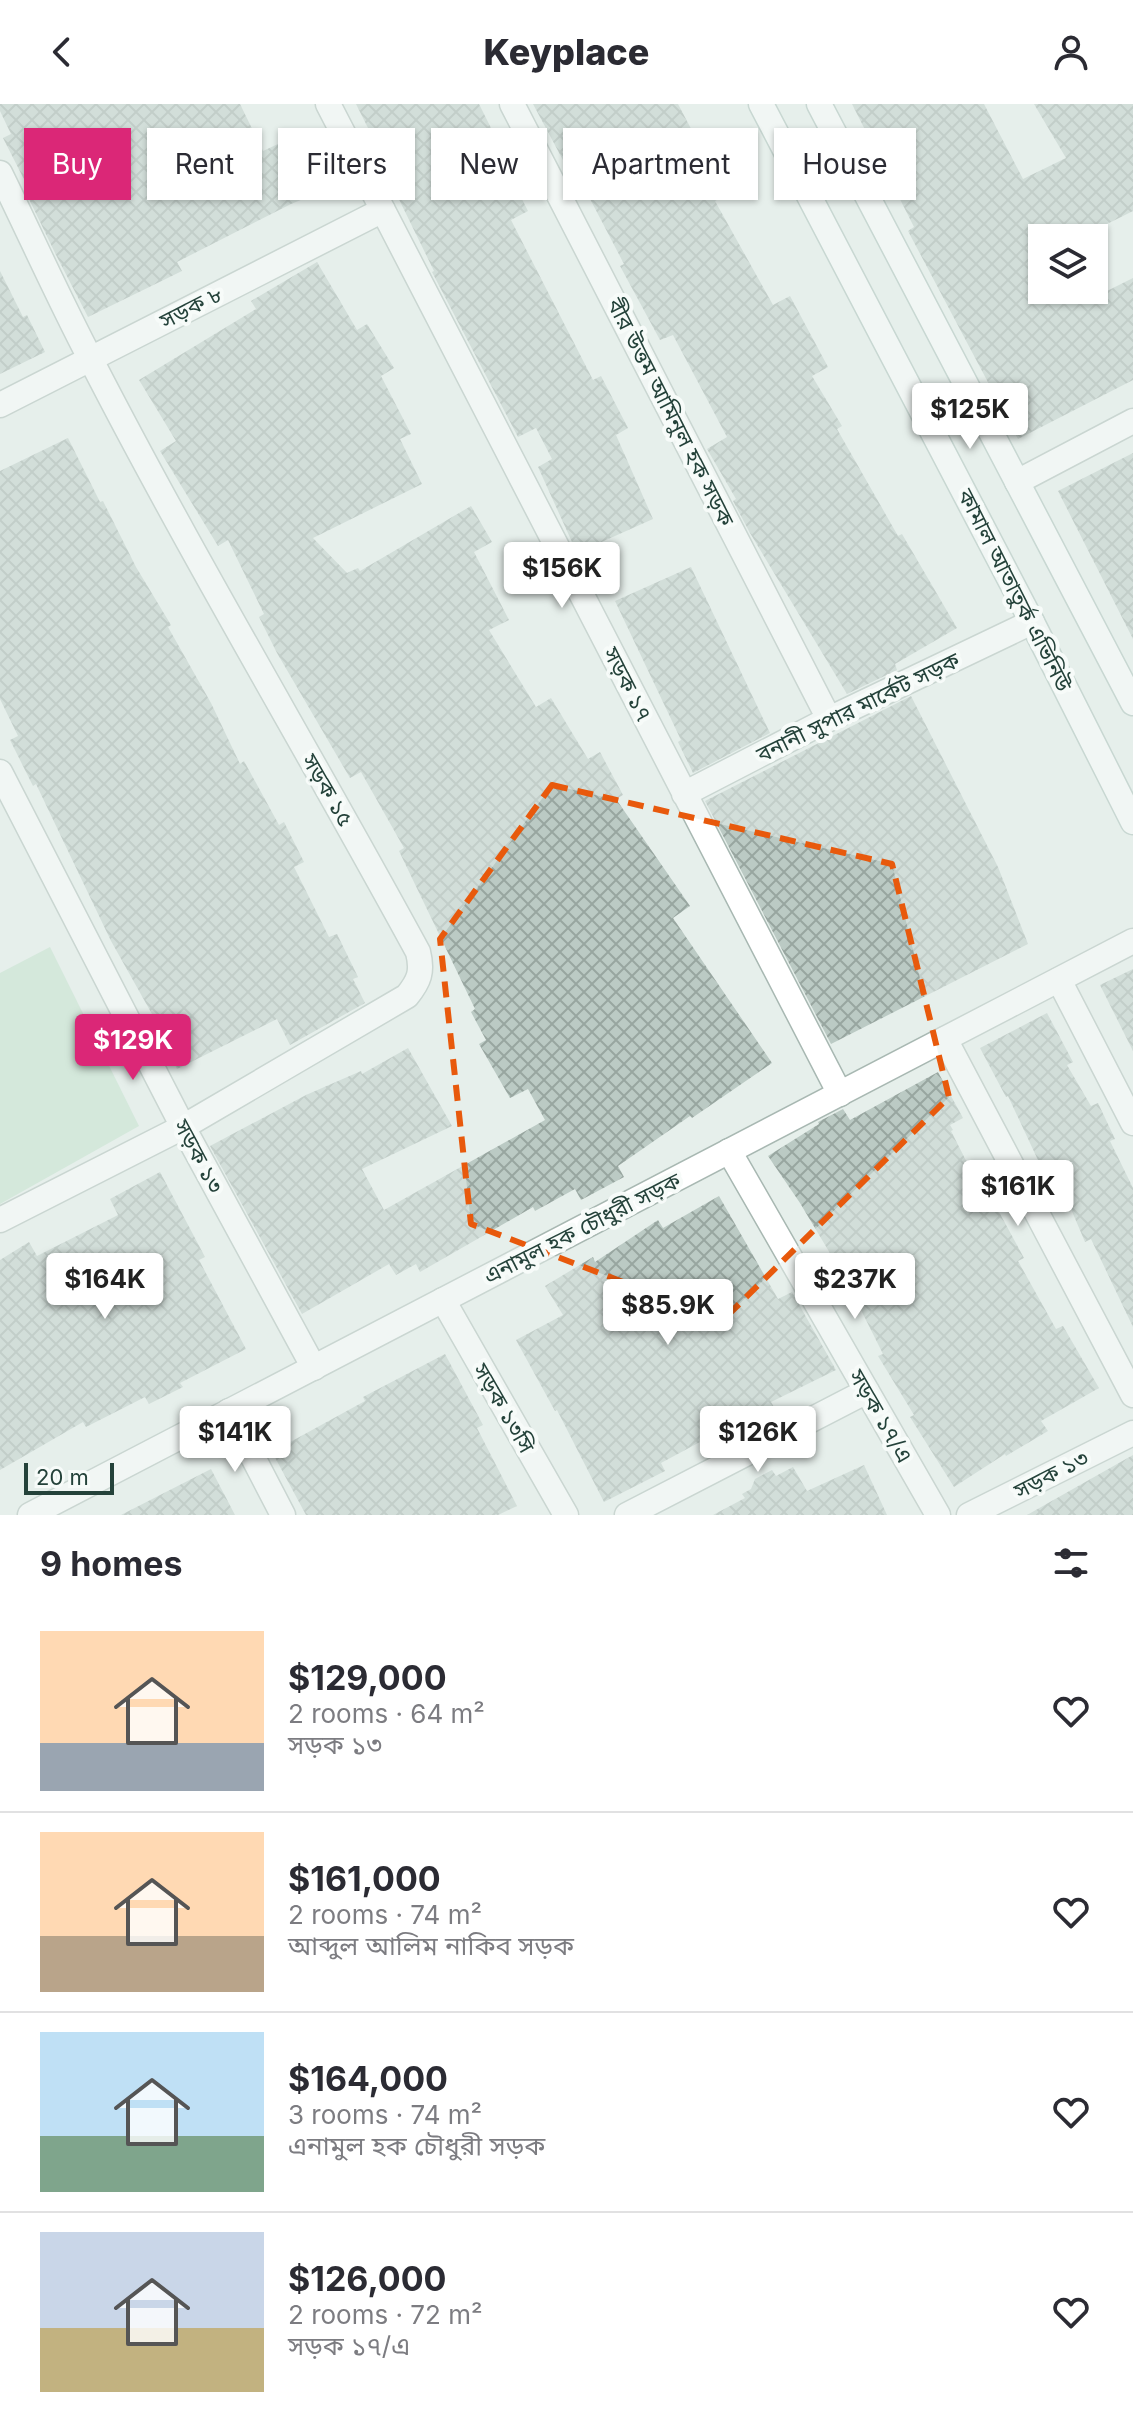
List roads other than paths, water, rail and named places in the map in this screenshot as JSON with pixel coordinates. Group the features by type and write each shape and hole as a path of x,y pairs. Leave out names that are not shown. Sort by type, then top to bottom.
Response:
{"street":[{"name":"সড়ক ১৭","path":"328,104 840,1094"},
{"name":"বীর উত্তম আমিনুল হক সড়ক","path":"512,104 829,719"},
{"name":"কামাল আতাতুর্ক এভিনিউ","path":"761,104 1133,822"},
{"path":"819,104 1133,703"},
{"name":"সড়ক ১৫","path":"0,173 90,358 270,689 418,952 421,965 419,982 407,996 183,1127 0,1220"},
{"name":"সড়ক ৮","path":"0,405 383,210"},
{"path":"1017,482 1133,421"},
{"name":"বনানী সুপার মার্কেট সড়ক","path":"684,794 829,719 1032,622"},
{"name":"সড়ক ১৩","path":"0,772 183,1127 314,1368"},
{"name":"এনামুল হক চৌধুরী সড়ক","path":"30,1515 1133,941"},
{"path":"1059,980 1133,1123"},
{"path":"945,1039 1133,1395"},
{"name":"সড়ক ১৭/এ","path":"729,1151 938,1515"},
{"name":"সড়ক ১৩সি","path":"443,1300 566,1515"},
{"path":"627,1515 867,1391"},
{"path":"229,1411 283,1515"},
{"name":"সড়ক ১৩","path":"969,1515 1133,1433"}]}
